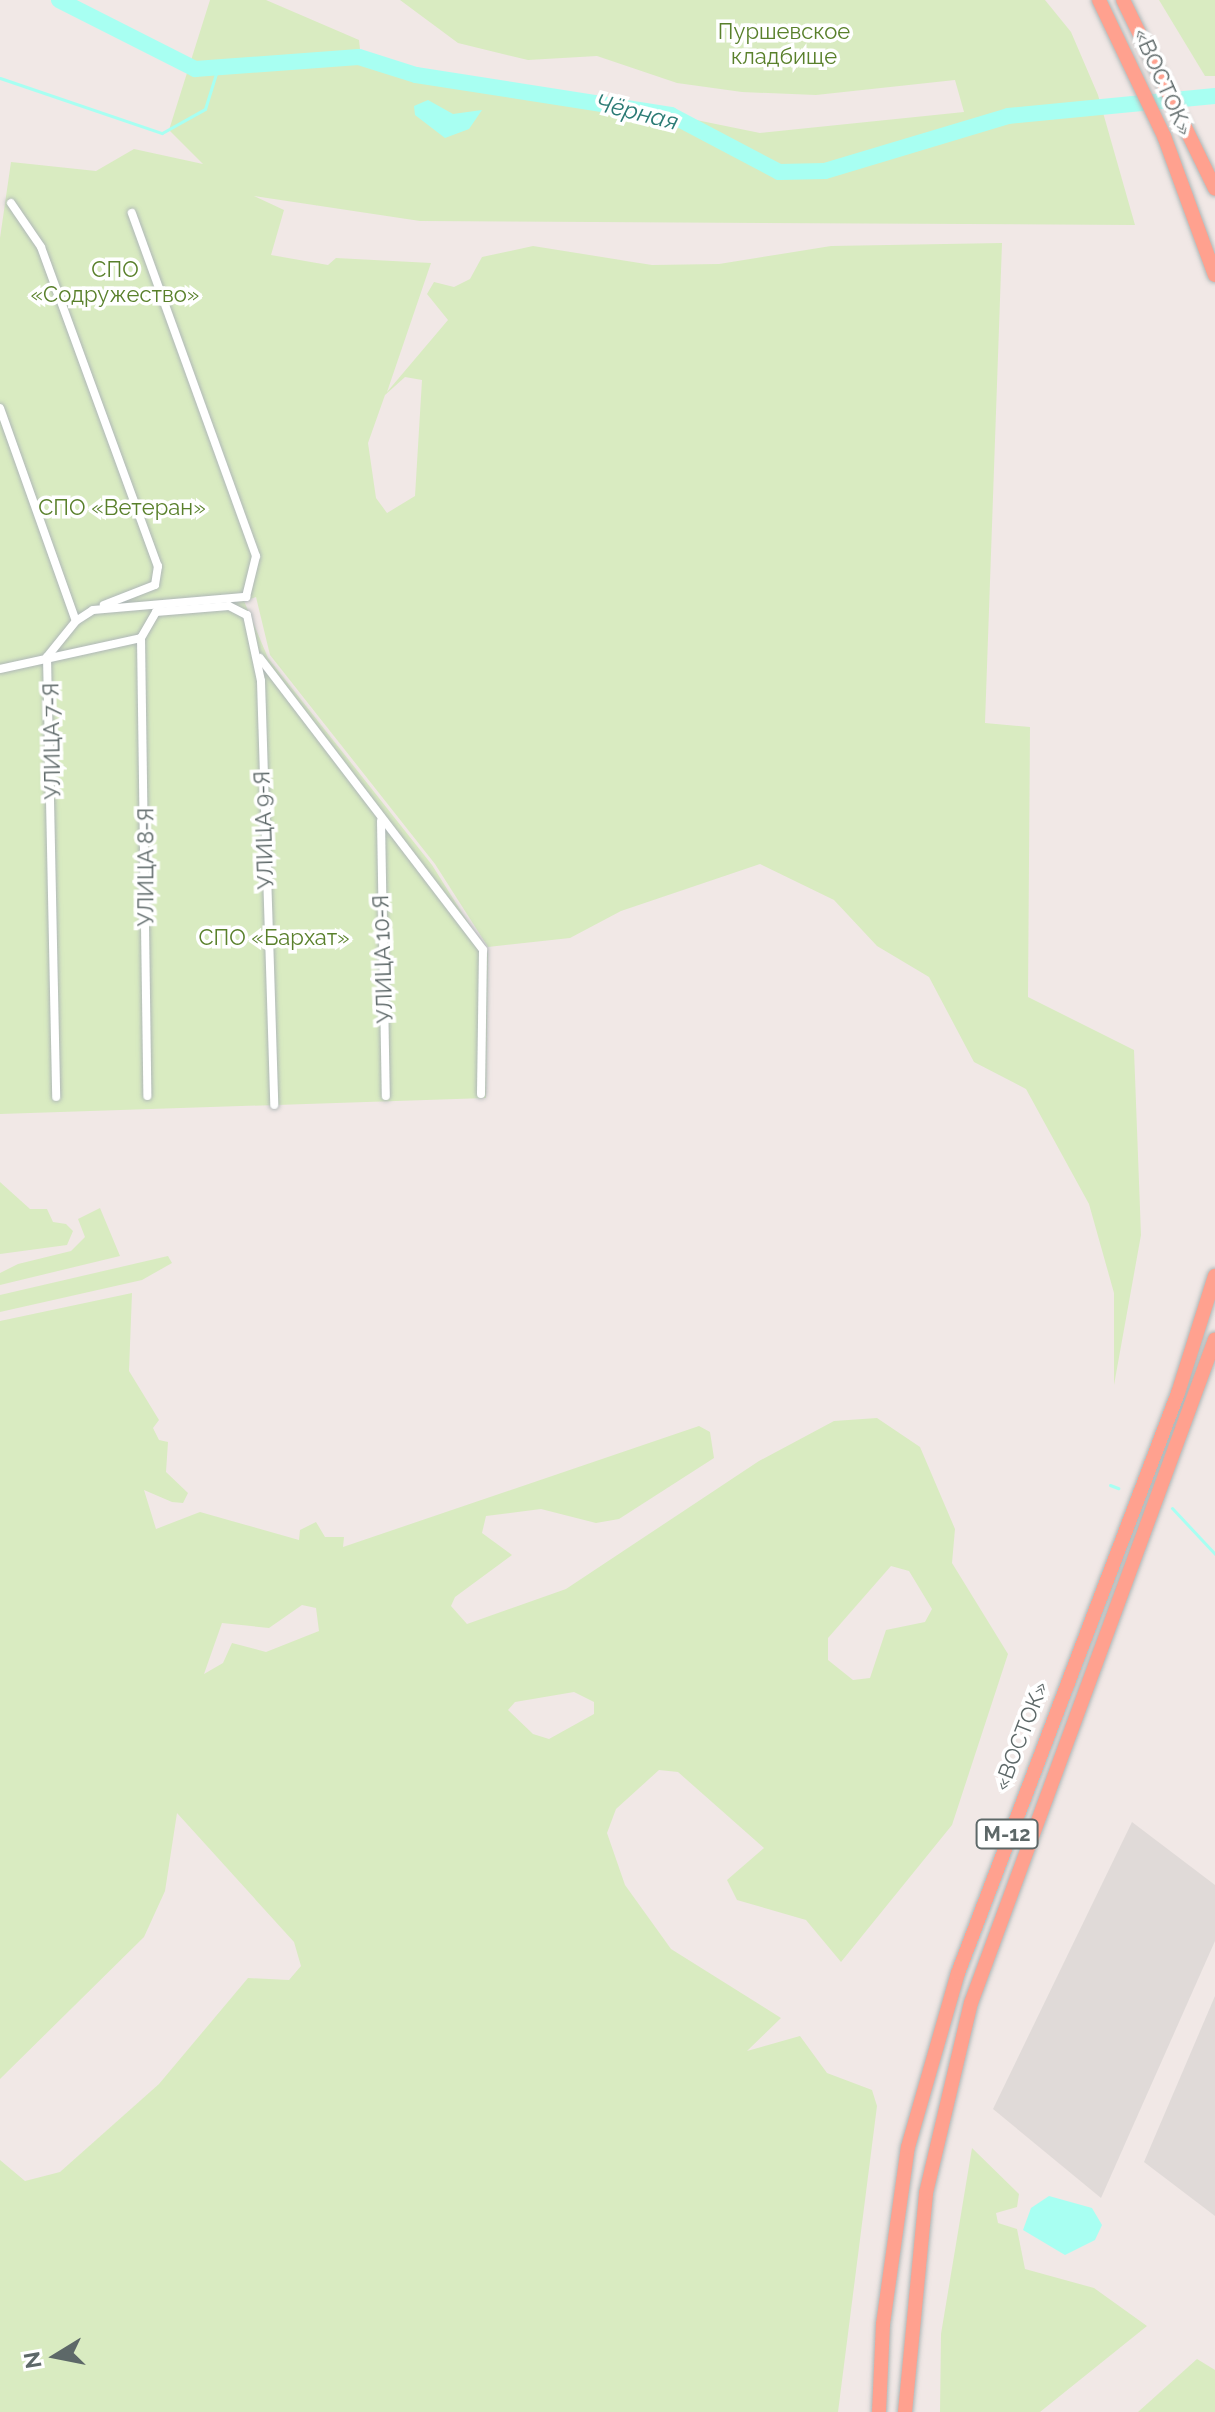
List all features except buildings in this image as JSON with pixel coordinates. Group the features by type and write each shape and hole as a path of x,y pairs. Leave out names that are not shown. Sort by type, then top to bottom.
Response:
{"highway":[{"name":"«ВОСТОК»","path":"1099,0 1164,136 1215,275"},
{"name":"«ВОСТОК»","path":"1123,0 1162,74 1215,189"},
{"name":"«ВОСТОК»","path":"879,2412 892,2237 949,2002 1215,1276"},
{"name":"«ВОСТОК»","path":"905,2412 926,2193 971,2003 1215,1339"}],"street":[{"name":"УЛИЦА 7-Я","path":"11,203 41,247 158,566 155,585 93,610 76,621 47,657 56,1097"},
{"path":"93,610 246,597 255,544 132,213"},
{"path":"0,408 76,621"},
{"name":"УЛИЦА 9-Я","path":"141,638 156,612 241,609 260,657 274,1105"},
{"path":"0,669 141,638"},
{"name":"УЛИЦА 8-Я","path":"141,638 147,1096"},
{"path":"260,657 381,821 483,950 481,1094"},
{"name":"УЛИЦА 10-Я","path":"381,821 386,1096"}],"shaded area":[{"path":"1132,1822 1215,1885 1215,1941 1101,2198 993,2109"},
{"path":"1215,1996 1215,2216 1144,2162"}],"green space":[{"path":"210,0 266,0 359,40 361,59 468,85 549,90 760,133 964,112 955,80 816,95 742,92 677,83 597,56 528,60 458,43 400,0 1045,0 1071,32 1098,95 1135,225 420,221 254,196 284,210 271,255 328,265 336,258 431,263 387,392 448,320 427,294 434,282 454,287 470,279 482,257 533,246 652,265 719,264 831,246 1002,243 985,723 1030,727 1028,997 1134,1050 1141,1235 1114,1385 1114,1293 1089,1204 1026,1089 974,1062 929,977 877,946 834,900 760,864 621,911 570,938 488,947 435,864 270,655 256,597 244,601 268,658 432,865 488,954 486,1098 0,1114 0,238 11,162 96,171 134,149 203,164 169,130","holes":["405,377 422,380 415,496 387,513 376,498 368,443 385,395"]},
{"path":"1159,0 1215,0 1215,76 1205,76"},
{"path":"0,1182 30,1209 47,1209 53,1222 66,1224 73,1231 67,1245 0,1254"},
{"path":"100,1208 120,1256 0,1285 0,1273 18,1264 71,1251 85,1237 78,1219"},
{"path":"168,1256 172,1263 142,1280 0,1312 0,1295"},
{"path":"132,1293 129,1371 159,1420 153,1428 159,1440 168,1442 166,1472 188,1493 183,1503 172,1502 144,1490 156,1529 200,1512 299,1540 300,1530 316,1522 325,1537 344,1537 343,1547 699,1426 710,1432 714,1458 619,1519 596,1523 541,1509 486,1516 482,1533 512,1555 455,1597 451,1606 467,1624 566,1589 759,1461 834,1421 877,1418 920,1447 955,1529 952,1563 1008,1654 952,1825 841,1962 806,1920 737,1900 727,1880 764,1848 678,1772 659,1770 616,1809 607,1833 625,1885 671,1949 781,2018 747,2051 800,2036 827,2073 872,2090 877,2106 838,2412 0,2412 0,2160 25,2181 60,2172 159,2084 248,1978 289,1980 301,1966 294,1942 177,1813 165,1891 144,1937 0,2079 0,1321","holes":["891,1566 909,1571 932,1609 925,1622 886,1630 870,1678 853,1680 828,1660 828,1638","302,1605 316,1608 319,1631 266,1652 232,1643 223,1663 204,1674 222,1623 269,1628","574,1692 594,1702 594,1714 549,1739 533,1734 508,1710 515,1702"]},
{"path":"972,2148 1019,2194 1017,2207 996,2213 998,2223 1017,2229 1025,2269 1094,2288 1147,2326 1040,2412 940,2412 941,2334"},
{"path":"1197,2359 1215,2370 1215,2412 1138,2412"}],"water":[{"path":"428,100 453,114 482,110 469,129 445,138 415,115 414,106"},
{"path":"1049,2196 1092,2208 1102,2225 1095,2240 1065,2255 1023,2230 1031,2208"}],"waterway":[{"name":"Чёрная","path":"59,0 195,69 359,57 416,75 671,115 779,172 825,171 1008,116 1215,96"},
{"path":"0,78 162,133 205,109 218,67"},
{"path":"1110,1485 1118,1488"},
{"path":"1172,1508 1215,1554"}],"park label":[{"name":"Пуршевское кладбище","path":"784,44"},
{"name":"СПО «Содружество»","path":"115,282"},
{"name":"СПО «Ветеран»","path":"122,508"},
{"name":"СПО «Бархат»","path":"274,938"}]}
